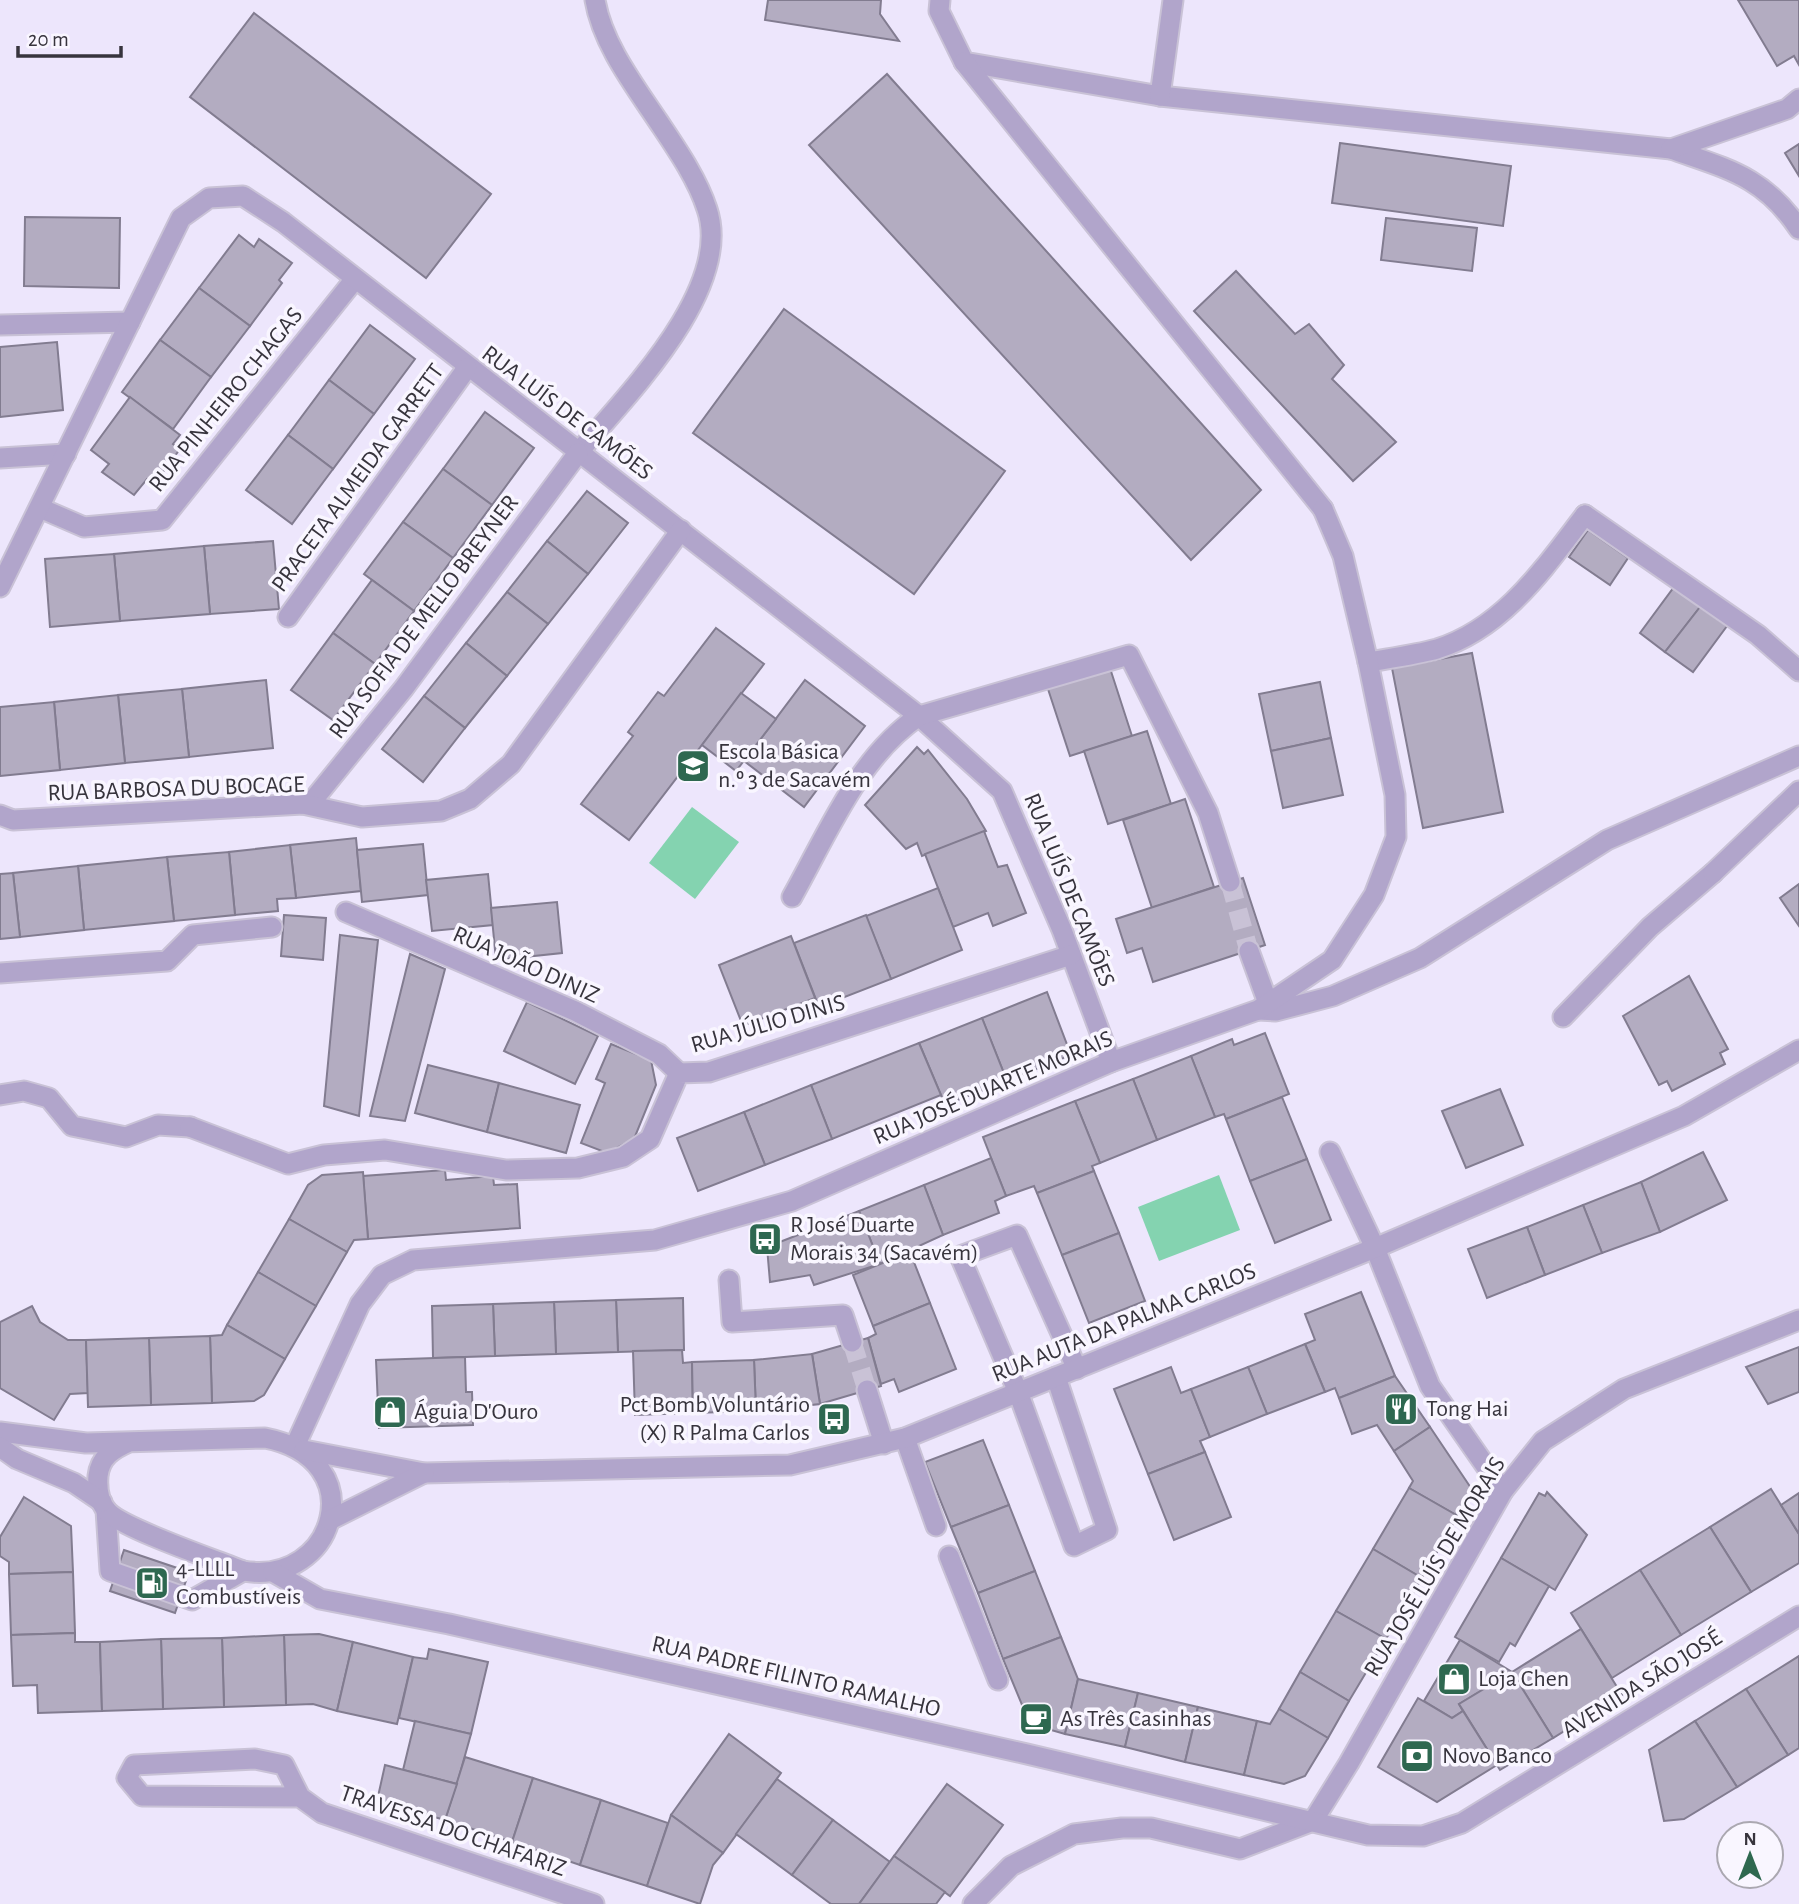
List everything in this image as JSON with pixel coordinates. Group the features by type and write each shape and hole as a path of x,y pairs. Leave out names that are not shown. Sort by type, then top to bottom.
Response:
{"street":[{"name":"RUA SOFIA DE MELLO BREYNER","path":"303,804 314,799 404,688 578,453 683,325 710,259 708,211 680,153 632,82 598,19 595,0"},
{"name":"RUA JOSÉ DUARTE MORAIS","path":"300,1448 360,1304 382,1275 413,1260 654,1240 792,1201 1111,1062 1263,1006 1332,960 1374,895 1396,837 1395,795 1343,556 1323,509 964,62 939,11 940,0"},
{"path":"1160,96 1173,0"},
{"path":"964,62 1160,96 1671,149 1749,177 1787,210 1799,229"},
{"path":"1671,149 1787,108 1799,99"},
{"name":"RUA LUÍS DE CAMÕES","path":"0,587 181,218 209,198 243,196 283,222 467,368 681,530 919,716 1002,791 1071,955 1111,1062"},
{"name":"RUA PINHEIRO CHAGAS","path":"40,508 84,527 162,520 355,279"},
{"path":"0,325 131,322"},
{"name":"PRACETA ALMEIDA GARRETT","path":"288,617 467,368"},
{"path":"0,458 65,454"},
{"path":"1368,662 1438,649 1494,621 1541,572 1585,515 1758,635 1799,671"},
{"name":"RUA BARBOSA DU BOCAGE","path":"0,816 13,820 303,804 362,817 441,811 470,799 511,764 681,530"},
{"path":"792,897 850,795 899,729 919,716 1129,655 1208,813 1230,882"},
{"path":"1249,951 1263,1006 1276,1011 1333,996 1420,958 1607,840 1799,756"},
{"path":"1563,1017 1650,927 1713,873 1799,791"},
{"name":"RUA JOÃO DINIZ","path":"346,912 575,1011 659,1054 679,1073"},
{"path":"0,973 166,961 193,935 271,927"},
{"name":"RUA JÚLIO DINIS","path":"0,1095 24,1091 49,1098 72,1126 127,1138 159,1125 190,1127 288,1164 324,1155 385,1150 506,1170 578,1168 623,1157 650,1139 679,1073 709,1072 1071,955"},
{"name":"RUA AUTA DA PALMA CARLOS","path":"0,1432 86,1443 265,1438 424,1474 790,1465 905,1438 1375,1248 1685,1116 1799,1050"},
{"path":"1330,1152 1375,1248 1430,1387 1503,1490"},
{"path":"1056,1377 1107,1530 1074,1546 1018,1392 960,1256 1017,1235 1077,1369"},
{"path":"729,1280 732,1322 843,1315 852,1342"},
{"name":"RUA JOSÉ LUÍS DE MORAIS","path":"1312,1821 1349,1763 1503,1490 1543,1441 1624,1389 1799,1320"},
{"path":"867,1391 884,1444"},
{"path":"905,1438 936,1526"},
{"path":"129,1442 108,1454 101,1464 98,1490 104,1506 110,1571 192,1600 243,1571"},
{"path":"0,1447 17,1459 74,1483 104,1506 117,1520 243,1571 273,1572 296,1563 316,1547 330,1520 332,1499 325,1476 300,1448"},
{"name":"RUA AUTA DA PALMA CARLOS","path":"330,1520 424,1474"},
{"path":"949,1556 998,1680"},
{"name":"RUA PADRE FILINTO RAMALHO","path":"273,1572 320,1599 476,1630 1312,1821"},
{"name":"AVENIDA SÃO JOSÉ","path":"1312,1821 1368,1835 1423,1836 1462,1823 1799,1616"},
{"path":"256,1759 284,1765 300,1797 142,1796 127,1778 134,1765 256,1759"},
{"name":"TRAVESSA DO CHAFARIZ","path":"300,1797 322,1813 594,1904"},
{"path":"973,1904 1011,1866 1074,1835 1122,1828 1151,1828 1240,1849 1312,1821"}],"green space":[{"path":"692,807 739,842 695,899 649,863"},
{"path":"1219,1175 1240,1230 1159,1261 1138,1207"}],"building":[{"path":"768,0 881,0 880,14 899,41 765,20"},
{"path":"1738,0 1799,0 1799,65 1794,56 1777,66"},
{"path":"254,13 491,194 426,278 190,97"},
{"path":"887,74 1261,490 1191,560 809,145"},
{"path":"1340,143 1511,166 1503,226 1332,203"},
{"path":"1799,144 1799,176 1785,153"},
{"path":"25,217 120,218 119,288 24,286"},
{"path":"1386,218 1477,228 1472,271 1381,260"},
{"path":"239,235 254,247 259,239 292,263 279,280 282,283 250,326 199,288"},
{"path":"1236,271 1295,334 1309,324 1344,365 1332,379 1396,442 1353,481 1194,311"},
{"path":"199,288 250,326 211,377 160,340"},
{"path":"784,309 1005,471 914,594 693,433"},
{"path":"370,325 415,359 374,414 329,380"},
{"path":"160,340 211,377 173,429 122,392"},
{"path":"57,342 63,410 0,417 0,347"},
{"path":"329,380 374,414 333,469 288,435"},
{"path":"130,397 180,435 173,444 180,449 154,484 147,479 134,495 102,472 109,464 91,450"},
{"path":"485,412 534,448 492,505 443,469"},
{"path":"288,435 333,469 292,524 246,490"},
{"path":"443,469 492,505 453,558 403,522"},
{"path":"587,491 628,523 588,574 547,541"},
{"path":"403,522 453,558 414,611 364,574"},
{"path":"1588,530 1628,558 1610,585 1569,557"},
{"path":"273,541 279,609 210,614 204,546"},
{"path":"547,541 588,574 548,624 507,592"},
{"path":"204,546 210,614 120,621 114,554"},
{"path":"114,554 120,621 50,627 45,559"},
{"path":"372,580 414,611 375,664 333,633"},
{"path":"1674,587 1700,607 1665,652 1640,633"},
{"path":"507,592 548,624 507,676 466,643"},
{"path":"1700,607 1727,626 1693,672 1665,652"},
{"path":"716,628 764,664 629,840 581,804 633,736 628,732 658,692 664,696"},
{"path":"333,633 375,664 333,720 291,690"},
{"path":"466,643 507,676 465,728 424,696"},
{"path":"1472,653 1503,812 1423,828 1392,668"},
{"path":"1108,662 1132,736 1070,756 1046,683"},
{"path":"266,680 273,748 189,757 182,689"},
{"path":"805,680 865,726 804,807 744,761"},
{"path":"1320,682 1331,738 1271,751 1259,694"},
{"path":"182,689 189,757 125,763 118,695"},
{"path":"741,693 776,719 736,771 702,745"},
{"path":"118,695 125,763 60,770 54,702"},
{"path":"424,696 465,728 423,782 382,749"},
{"path":"54,702 60,770 0,776 0,707"},
{"path":"1147,731 1171,804 1108,824 1084,751"},
{"path":"1331,738 1343,795 1283,808 1271,751"},
{"path":"917,747 924,754 928,750 967,799 986,831 922,856 917,843 906,849 865,805"},
{"path":"1185,799 1214,887 1152,908 1123,820"},
{"path":"984,831 998,867 1007,865 1026,913 993,926 988,913 953,927 925,854"},
{"path":"356,838 361,891 296,898 290,845"},
{"path":"423,844 428,895 362,902 357,850"},
{"path":"290,845 296,898 277,899 278,911 235,915 229,852"},
{"path":"229,852 235,915 174,921 167,857"},
{"path":"167,857 174,921 84,930 78,866"},
{"path":"78,866 84,930 20,937 13,873"},
{"path":"13,873 20,937 0,939 0,874"},
{"path":"488,874 493,925 432,931 426,880"},
{"path":"1243,878 1265,945 1153,982 1142,948 1127,953 1116,919"},
{"path":"1799,884 1799,926 1780,898"},
{"path":"938,888 962,950 891,979 866,916"},
{"path":"557,902 562,953 496,960 491,908"},
{"path":"284,915 326,918 323,960 281,956"},
{"path":"866,915 891,979 819,1007 794,943"},
{"path":"340,935 378,940 359,1116 324,1106"},
{"path":"791,936 815,998 743,1026 719,965"},
{"path":"410,954 445,969 405,1121 370,1116"},
{"path":"1689,976 1728,1049 1720,1053 1725,1064 1672,1091 1667,1081 1659,1085 1623,1016"},
{"path":"1047,992 1071,1055 1007,1081 982,1018"},
{"path":"527,1002 598,1036 575,1084 504,1051"},
{"path":"982,1018 1007,1081 945,1105 919,1043"},
{"path":"1265,1033 1289,1094 1226,1119 1224,1114 1215,1117 1191,1056 1232,1039 1234,1045"},
{"path":"919,1043 941,1095 832,1139 811,1085"},
{"path":"611,1044 651,1060 656,1085 634,1139 607,1153 581,1143 605,1083 596,1079"},
{"path":"1191,1056 1215,1117 1157,1140 1133,1079"},
{"path":"428,1065 499,1083 487,1132 415,1113"},
{"path":"1133,1079 1157,1140 1100,1163 1075,1101"},
{"path":"499,1083 580,1105 566,1153 487,1132"},
{"path":"811,1085 832,1139 765,1165 744,1112"},
{"path":"1500,1089 1523,1145 1466,1168 1442,1111"},
{"path":"1282,1097 1307,1159 1250,1181 1226,1119"},
{"path":"1075,1101 1100,1163 1092,1166 1094,1171 1037,1193 1034,1186 1006,1196 983,1137"},
{"path":"744,1112 765,1165 698,1191 677,1138"},
{"path":"1703,1152 1727,1200 1660,1232 1641,1182"},
{"path":"991,1158 1006,1196 995,1201 999,1213 943,1235 924,1185"},
{"path":"1307,1159 1331,1220 1275,1243 1250,1181"},
{"path":"445,1170 446,1180 493,1176 494,1185 517,1184 520,1228 368,1239 363,1176"},
{"path":"1094,1171 1119,1233 1062,1255 1037,1193"},
{"path":"363,1172 368,1239 354,1240 347,1252 289,1219 308,1185 322,1175"},
{"path":"1641,1182 1660,1232 1602,1253 1583,1205"},
{"path":"924,1185 943,1235 880,1264 859,1211"},
{"path":"1583,1205 1602,1253 1545,1275 1527,1227"},
{"path":"859,1211 880,1264 814,1285 810,1275 770,1282 767,1247"},
{"path":"289,1219 347,1252 316,1306 258,1272"},
{"path":"1527,1227 1545,1275 1487,1298 1468,1249"},
{"path":"1119,1233 1145,1301 1089,1323 1062,1255"},
{"path":"910,1252 930,1303 873,1326 853,1275"},
{"path":"258,1272 316,1306 285,1359 227,1325"},
{"path":"1361,1292 1395,1376 1339,1398 1335,1388 1325,1392 1305,1344 1315,1340 1305,1314"},
{"path":"683,1298 684,1350 618,1352 616,1300"},
{"path":"616,1300 618,1352 556,1354 554,1302"},
{"path":"554,1302 556,1354 495,1356 493,1304"},
{"path":"930,1303 956,1369 899,1392 894,1379 881,1384 868,1338 876,1334 873,1326"},
{"path":"493,1304 495,1356 433,1358 432,1306"},
{"path":"32,1306 40,1322 68,1340 86,1340 88,1393 70,1394 54,1420 0,1388 0,1322"},
{"path":"227,1325 285,1359 264,1395 254,1401 212,1403 210,1336 222,1335"},
{"path":"210,1336 212,1403 151,1405 149,1338"},
{"path":"149,1338 151,1405 88,1407 86,1340"},
{"path":"868,1338 881,1386 820,1404 812,1354"},
{"path":"1305,1344 1325,1392 1267,1414 1248,1367"},
{"path":"1799,1347 1799,1392 1768,1404 1746,1367"},
{"path":"682,1350 683,1363 692,1362 693,1413 635,1415 633,1351"},
{"path":"812,1354 820,1404 756,1411 754,1360"},
{"path":"465,1357 466,1392 472,1392 473,1425 379,1428 376,1360"},
{"path":"754,1360 756,1411 693,1413 692,1362"},
{"path":"1171,1367 1181,1393 1191,1389 1210,1437 1200,1441 1205,1452 1148,1474 1114,1389"},
{"path":"1248,1367 1267,1414 1210,1437 1191,1389"},
{"path":"1395,1376 1430,1427 1394,1451 1377,1425 1352,1434 1339,1398"},
{"path":"1430,1427 1473,1491 1458,1516 1409,1488 1413,1481 1394,1451"},
{"path":"983,1440 1009,1505 951,1527 925,1462"},
{"path":"1205,1452 1231,1517 1174,1540 1148,1474"},
{"path":"1409,1488 1458,1516 1422,1578 1373,1549"},
{"path":"1771,1489 1799,1534 1799,1563 1751,1592 1710,1527"},
{"path":"1547,1492 1587,1535 1555,1590 1501,1558 1539,1493 1545,1496"},
{"path":"1799,1493 1799,1534 1781,1505"},
{"path":"24,1497 71,1526 73,1572 9,1574 9,1562 0,1556 0,1537"},
{"path":"1009,1505 1035,1571 978,1593 951,1527"},
{"path":"1710,1527 1751,1592 1681,1635 1640,1570"},
{"path":"1373,1549 1422,1578 1386,1639 1336,1611"},
{"path":"124,1550 189,1572 175,1613 110,1591"},
{"path":"1501,1558 1549,1586 1515,1646 1510,1643 1499,1662 1455,1637"},
{"path":"1640,1570 1681,1635 1612,1678 1571,1613"},
{"path":"1035,1571 1061,1637 1003,1659 978,1593"},
{"path":"73,1572 75,1633 11,1635 9,1574"},
{"path":"1336,1611 1386,1639 1349,1701 1300,1672"},
{"path":"1581,1629 1622,1695 1553,1738 1512,1672"},
{"path":"75,1633 75,1642 100,1642 102,1711 38,1713 37,1685 13,1686 11,1635"},
{"path":"319,1634 353,1642 337,1711 313,1704 286,1705 284,1635"},
{"path":"284,1635 286,1705 224,1707 222,1638"},
{"path":"1061,1637 1078,1679 1065,1734 1030,1724 1003,1659"},
{"path":"222,1638 224,1707 163,1709 161,1639"},
{"path":"161,1639 163,1709 102,1711 100,1642"},
{"path":"1460,1640 1512,1672 1459,1704 1463,1711 1452,1718 1424,1701"},
{"path":"353,1642 413,1657 397,1724 337,1711"},
{"path":"429,1649 488,1662 471,1734 399,1718 413,1657 427,1659"},
{"path":"1799,1656 1799,1748 1788,1755 1746,1689"},
{"path":"1300,1672 1349,1701 1328,1738 1279,1709"},
{"path":"1512,1672 1553,1738 1500,1770 1459,1704"},
{"path":"1078,1679 1138,1693 1125,1747 1065,1734"},
{"path":"1746,1689 1788,1755 1737,1787 1695,1721"},
{"path":"1138,1693 1198,1707 1185,1762 1125,1747"},
{"path":"1418,1698 1452,1718 1463,1711 1497,1765 1437,1802 1378,1767"},
{"path":"1198,1707 1257,1721 1244,1775 1185,1762"},
{"path":"1279,1709 1328,1738 1305,1776 1284,1784 1244,1775 1257,1721 1270,1724"},
{"path":"415,1721 471,1734 457,1784 403,1770"},
{"path":"1695,1721 1737,1787 1684,1819 1664,1821 1649,1750"},
{"path":"729,1734 781,1773 723,1853 671,1815"},
{"path":"465,1757 533,1778 512,1842 445,1820"},
{"path":"385,1765 457,1784 445,1820 377,1801"},
{"path":"533,1778 601,1800 580,1865 512,1842"},
{"path":"777,1779 833,1820 792,1875 736,1834"},
{"path":"947,1784 1003,1825 950,1896 894,1856"},
{"path":"601,1800 668,1823 647,1886 580,1865"},
{"path":"671,1815 723,1853 713,1865 700,1904 647,1886"},
{"path":"833,1820 890,1862 859,1904 831,1904 792,1875"},
{"path":"894,1856 945,1892 936,1904 859,1904"}],"tunnel":[{"path":"1230,882 1249,951"},
{"path":"852,1342 867,1390"}],"place":[{"name":"Escola Básica n.º 3 de Sacavém","path":"693,766"},
{"name":"R José Duarte Morais 34 (Sacavém)","path":"765,1239"},
{"name":"Tong Hai","path":"1401,1409"},
{"name":"Águia D'Ouro","path":"390,1412"},
{"name":"Pct Bomb Voluntário (X) R Palma Carlos","path":"834,1419"},
{"name":"4-LLLL Combustíveis","path":"152,1583"},
{"name":"Loja Chen","path":"1454,1679"},
{"name":"As Três Casinhas","path":"1036,1719"},
{"name":"Novo Banco","path":"1417,1756"}]}
